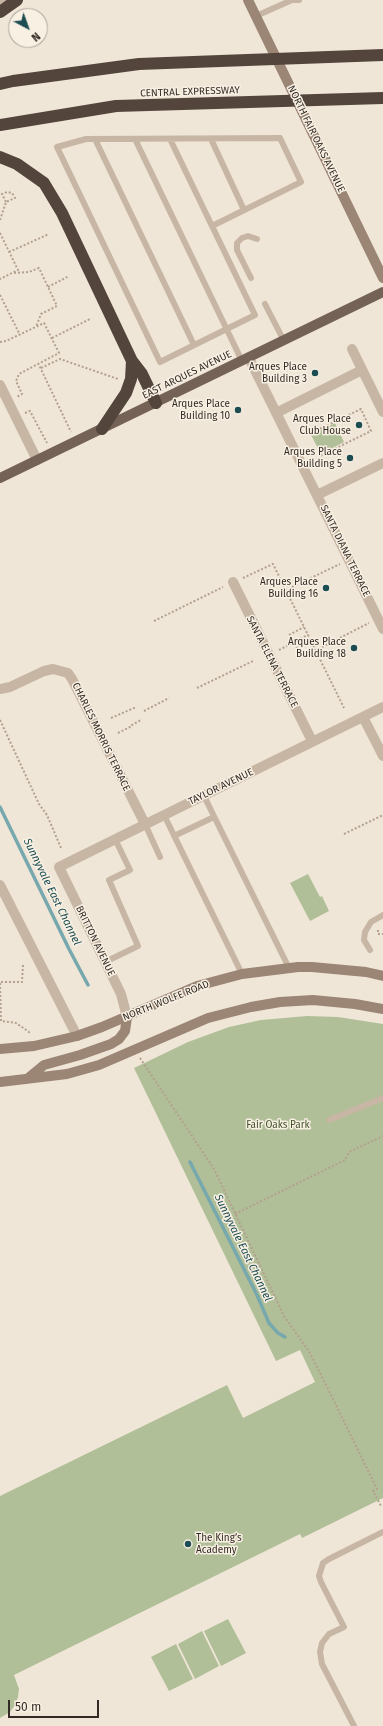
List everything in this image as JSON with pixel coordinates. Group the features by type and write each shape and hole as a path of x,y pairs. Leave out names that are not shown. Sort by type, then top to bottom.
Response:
{"highway":[{"path":"0,12 17,0"},
{"path":"0,84 13,80 139,64 383,55"},
{"name":"CENTRAL EXPRESSWAY","path":"0,125 116,106 383,98"},
{"path":"0,157 17,164 44,183 62,213 132,361 142,374 156,403"},
{"path":"102,429 126,393 130,384 132,361"}],"main road":[{"name":"NORTH FAIR OAKS AVENUE","path":"248,0 383,278"},
{"name":"EAST ARQUES AVENUE","path":"0,478 383,292"},
{"name":"NORTH WOLFE ROAD","path":"0,1049 34,1046 76,1036 127,1017 197,986 242,974 289,968 312,967 340,969 383,976"},
{"path":"0,1082 26,1080 73,1072 99,1065 135,1051 208,1018 251,1007 313,1000 355,1004 383,1009"},
{"path":"26,1080 44,1065 80,1056 111,1044 119,1039 125,1031 127,1017"}],"street":[{"path":"352,349 383,412"},
{"name":"SANTA DIANA TERRACE","path":"245,360 276,413 383,629"},
{"path":"276,413 362,370"},
{"path":"0,385 36,460"},
{"name":"SANTA DIANA TERRACE","path":"317,495 383,463"},
{"name":"SANTA ELENA TERRACE","path":"233,583 312,741"},
{"name":"CHARLES MORRIS TERRACE","path":"0,689 10,687 44,670 53,669 68,673 145,824"},
{"name":"TAYLOR AVENUE","path":"59,867 383,706"},
{"path":"363,717 383,756"},
{"name":"BRITTON AVENUE","path":"59,867 121,994 127,1017"},
{"path":"0,885 76,1036"}],"lane":[{"path":"256,16 292,0 299,0"},
{"path":"211,138 244,210"},
{"path":"170,139 212,226 255,315 160,362 57,147 86,139 280,138 301,182 212,226"},
{"path":"95,139 194,345"},
{"path":"135,139 226,330 245,360"},
{"path":"251,278 238,250 237,243 242,238 248,236 258,239"},
{"path":"265,304 284,341"},
{"path":"204,796 289,968"},
{"path":"164,815 242,974"},
{"path":"174,836 214,817"},
{"path":"145,824 160,857"},
{"path":"105,962 138,946 109,880 130,870 115,839"},
{"path":"370,950 364,940 365,932 371,922 383,915"},
{"path":"329,1120 383,1098"},
{"path":"354,1726 322,1664 320,1652 322,1643 329,1634 344,1627 321,1582 320,1576 323,1564 329,1559 383,1532"}],"path":[{"path":"0,220 6,202 2,194 7,192 12,193 15,198 6,202"},
{"path":"0,233 18,270 14,273"},
{"path":"9,252 49,234"},
{"path":"0,279 14,273 29,272 39,268 57,306 41,314 36,327"},
{"path":"48,287 69,276"},
{"path":"0,295 20,334"},
{"path":"52,338 90,319"},
{"path":"0,342 6,342 44,323 59,353 60,359"},
{"path":"18,403 15,398 22,394 16,381 16,376 38,363 58,354"},
{"path":"41,368 60,359 130,384"},
{"path":"38,363 75,441"},
{"path":"20,409 23,414 30,411 52,453"},
{"path":"309,434 360,409 371,431 320,456"},
{"path":"292,587 349,559"},
{"path":"154,621 273,564 344,708"},
{"path":"322,647 378,619"},
{"path":"289,635 304,627"},
{"path":"197,688 308,635"},
{"path":"296,648 311,640"},
{"path":"144,711 169,698"},
{"path":"111,718 134,709"},
{"path":"118,733 142,720 141,719"},
{"path":"0,720 39,804 56,833 54,834 61,848"},
{"path":"344,834 383,815"},
{"path":"378,926 378,934 383,934"},
{"path":"23,965 22,982 0,982 0,1020 16,1023 29,1032 34,1046"},
{"path":"135,1051 210,1162 284,1316 306,1347 319,1372 377,1489 374,1491 381,1506"},
{"path":"235,1214 345,1160 350,1152 383,1136"}],"green space":[{"path":"335,423 344,442 321,454 311,435"},
{"path":"308,874 320,897 322,896 329,911 310,921 290,883"},
{"name":"Fair Oaks Park","path":"307,1016 338,1017 383,1024 383,1498 302,1538 300,1534 14,1675 19,1689 18,1697 10,1712 0,1718 0,1496 227,1385 243,1418 315,1382 300,1350 276,1361 134,1068 188,1042 229,1027 261,1020"},
{"path":"228,1619 246,1653 221,1666 204,1631"},
{"path":"202,1631 219,1666 195,1679 178,1644"},
{"path":"176,1644 193,1679 169,1691 151,1657"}],"waterway":[{"name":"Sunnyvale East Channel","path":"0,807 88,985"},
{"name":"Sunnyvale East Channel","path":"190,1162 257,1295 269,1323 278,1333 285,1337"}],"place":[{"name":"Arques Place Building 3","path":"315,373"},
{"name":"Arques Place Building 10","path":"238,410"},
{"name":"Arques Place Club House","path":"359,425"},
{"name":"Arques Place Building 5","path":"350,458"},
{"name":"Arques Place Building 16","path":"326,588"},
{"name":"Arques Place Building 18","path":"354,648"},
{"name":"The King’s Academy","path":"188,1544"}]}
